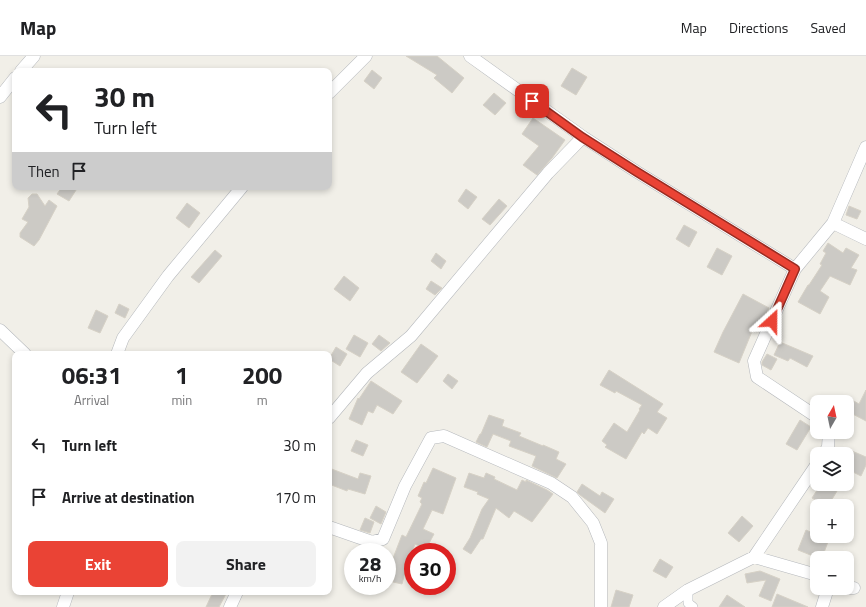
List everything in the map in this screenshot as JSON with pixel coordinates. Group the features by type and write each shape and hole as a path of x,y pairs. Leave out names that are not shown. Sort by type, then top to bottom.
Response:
{"street":[{"path":"24,68 34,56"},
{"path":"332,90 366,56"},
{"path":"470,56 582,137 795,269"},
{"path":"0,97 12,82"},
{"path":"332,414 367,373 411,336 548,173 582,137"},
{"path":"810,413 757,377 754,360 795,269 833,223 866,147"},
{"path":"118,351 123,338 168,276 240,190"},
{"path":"833,223 866,239"},
{"path":"0,330 22,351"},
{"path":"332,528 372,542 383,539 405,486 431,438 444,436 551,483 572,497 593,523 601,543 601,607"},
{"path":"664,607 688,590 754,556 810,474"},
{"path":"754,556 810,573"},
{"path":"688,590 688,603 692,607"},
{"path":"63,607 67,595"},
{"path":"230,607 236,595"},
{"path":"822,607 826,595"}],"building":[{"path":"406,56 437,56 464,78 452,93 434,78 437,75"},
{"path":"572,68 587,77 576,95 561,86"},
{"path":"372,70 382,78 374,89 364,81"},
{"path":"494,93 506,103 495,115 483,105"},
{"path":"533,118 565,140 537,175 523,165 539,146 522,134"},
{"path":"466,189 477,197 468,209 458,201"},
{"path":"60,190 76,190 69,201 57,194"},
{"path":"32,194 37,194 45,206 49,200 57,206 39,240 34,246 20,237 20,233 28,222 22,219 29,207 28,198"},
{"path":"499,199 507,206 490,225 482,219"},
{"path":"187,203 200,213 189,228 176,218"},
{"path":"849,206 861,211 857,219 846,215"},
{"path":"684,225 697,232 689,247 676,239"},
{"path":"828,243 843,253 846,248 859,255 851,268 857,270 850,285 830,276 820,291 829,297 820,314 798,302 822,265 820,264 826,253 823,251"},
{"path":"717,248 732,256 722,275 707,267"},
{"path":"215,250 222,256 199,283 191,277"},
{"path":"436,253 446,261 441,269 431,261"},
{"path":"344,276 359,288 350,301 334,289"},
{"path":"431,281 442,288 435,295 426,289"},
{"path":"743,294 769,308 757,331 753,329 739,363 714,352"},
{"path":"119,304 129,309 125,318 115,313"},
{"path":"96,310 108,316 100,333 88,328"},
{"path":"354,335 368,343 360,357 346,349"},
{"path":"379,335 390,343 381,351 372,344"},
{"path":"780,342 813,356 807,367 790,358 788,361 774,355"},
{"path":"421,344 438,356 417,383 401,372"},
{"path":"336,347 347,354 340,366 332,361 332,354"},
{"path":"767,354 777,359 771,370 762,365 762,362"},
{"path":"609,370 663,404 657,412 667,418 657,434 648,428 644,434 642,432 626,459 605,447 607,445 602,441 614,423 627,432 642,405 616,391 615,393 600,385"},
{"path":"448,374 458,381 452,389 443,381"},
{"path":"371,381 402,401 393,414 377,405 373,413 368,411 362,425 349,419 358,398 359,399"},
{"path":"866,390 866,421 854,415 854,401 859,404"},
{"path":"489,415 504,420 502,426 521,433 519,436 559,452 556,459 566,464 557,478 532,466 536,456 509,446 511,441 493,434 487,447 476,442"},
{"path":"800,420 810,426 797,450 786,444"},
{"path":"356,440 368,445 363,456 351,451"},
{"path":"854,452 866,457 866,465 861,476 854,472"},
{"path":"433,468 456,478 443,514 432,510 423,529 434,534 429,543 404,543 404,576 402,584 396,583 396,550 402,535 406,537 422,504 420,502 422,498 418,496 424,482 426,483"},
{"path":"332,469 358,479 360,473 371,476 365,494 348,489 347,491 332,485"},
{"path":"469,473 484,478 486,473 495,477 494,479 517,490 522,480 526,482 526,480 553,494 532,522 514,511 509,518 496,508 483,539 481,539 471,554 463,549 470,538 482,509 489,499 477,494 478,492 464,487"},
{"path":"582,484 600,496 602,492 614,499 605,513 577,492"},
{"path":"816,491 837,491 832,499 812,498"},
{"path":"376,506 386,512 381,524 370,518"},
{"path":"742,516 753,526 739,542 728,533"},
{"path":"365,518 374,522 370,533 360,530"},
{"path":"806,530 810,532 810,543 828,543 825,551 810,551 810,555 798,550"},
{"path":"660,559 673,567 666,578 653,571"},
{"path":"760,571 780,579 771,601 759,596 766,580 747,583 745,574"},
{"path":"616,590 633,595 629,607 611,607"},
{"path":"777,594 808,607 772,607"},
{"path":"212,595 225,595 219,607 206,607"},
{"path":"727,595 745,607 719,607"}],"route":[{"path":"532,101 582,137 795,269 772,321"}]}
